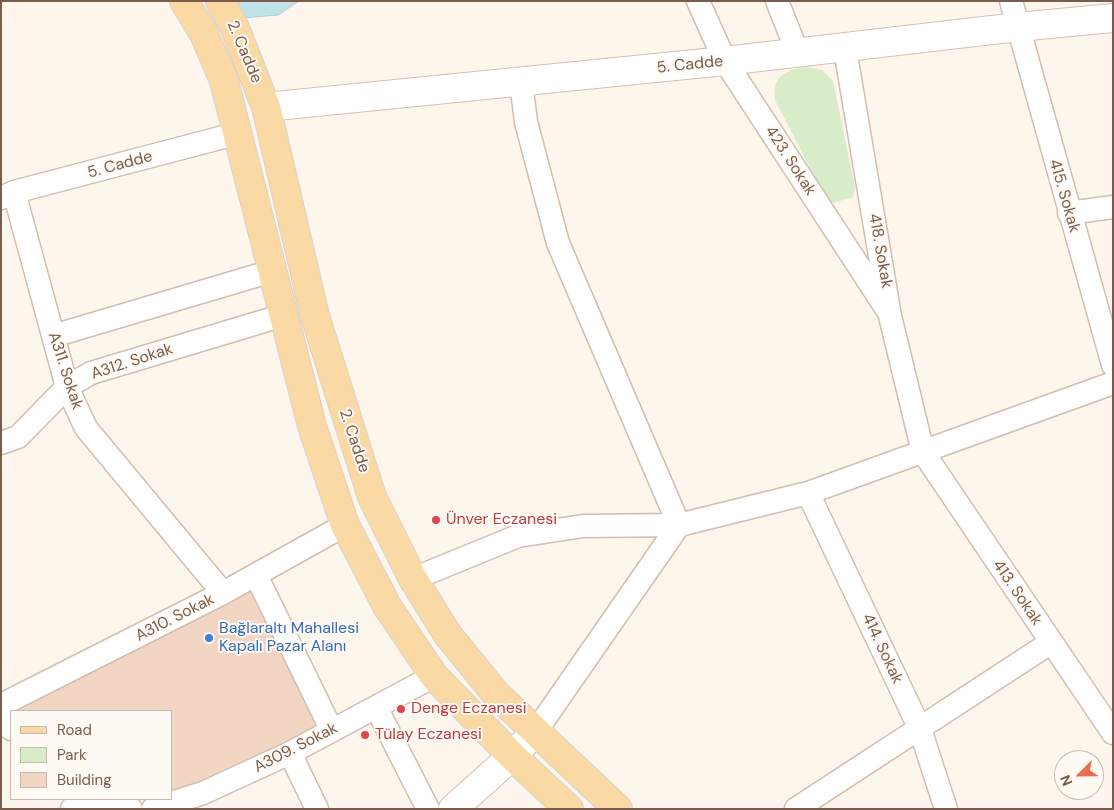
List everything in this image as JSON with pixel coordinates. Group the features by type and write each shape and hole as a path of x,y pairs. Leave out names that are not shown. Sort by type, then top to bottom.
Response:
{"main road":[{"name":"2. Cadde","path":"184,1 208,42 224,81 312,426 345,524 387,606 434,676 512,756 569,809"},
{"name":"2. Cadde","path":"220,1 236,28 266,107 315,316 372,497 413,580 448,636 496,694 618,809"},
{"name":"5. Cadde","path":"266,107 846,49 1015,14 1113,18"},
{"path":"453,809 512,756 536,731"}],"street":[{"name":"423. Sokak","path":"698,1 725,61 890,316"},
{"path":"778,1 798,54"},
{"name":"415. Sokak","path":"1015,14 1069,213 1113,365"},
{"name":"418. Sokak","path":"846,49 890,316 923,452"},
{"path":"521,82 526,122 558,243 679,525"},
{"name":"5. Cadde","path":"7,195 238,134"},
{"name":"A311. Sokak","path":"7,195 53,336 67,387 86,428 223,593"},
{"path":"1069,213 1113,207"},
{"path":"53,336 272,271"},
{"name":"A312. Sokak","path":"1,443 18,437 67,387 91,373 284,315"},
{"path":"413,580 518,536 583,526 679,525 808,492 1113,383"},
{"name":"413. Sokak","path":"923,452 1050,644 1113,733"},
{"name":"414. Sokak","path":"808,492 920,729 946,809"},
{"name":"A310. Sokak","path":"1,705 223,593 345,524"},
{"path":"536,731 679,525"},
{"path":"256,574 332,731"},
{"path":"796,809 1050,644"},
{"name":"A309. Sokak","path":"153,809 207,801 290,753 434,676"},
{"path":"376,707 428,809"},
{"path":"1,720 10,729"},
{"path":"290,753 317,809"},
{"path":"72,809 86,800"},
{"path":"97,800 132,809"}],"green space":[{"path":"807,67 822,70 833,81 855,187 853,197 833,203 826,199 775,100 775,85 778,80 787,72"}],"water":[{"path":"219,1 299,1 278,15 230,19"}],"building":[{"name":"Bağlaraltı Mahallesi Kapalı Pazar Alanı","path":"256,575 332,731 172,797 172,710 17,710 8,702"}],"place":[{"name":"Ünver Eczanesi","path":"436,520"},
{"name":"Bağlaraltı Mahallesi Kapalı Pazar Alanı","path":"209,638"},
{"name":"Denge Eczanesi","path":"401,709"},
{"name":"Tülay Eczanesi","path":"365,735"}]}
